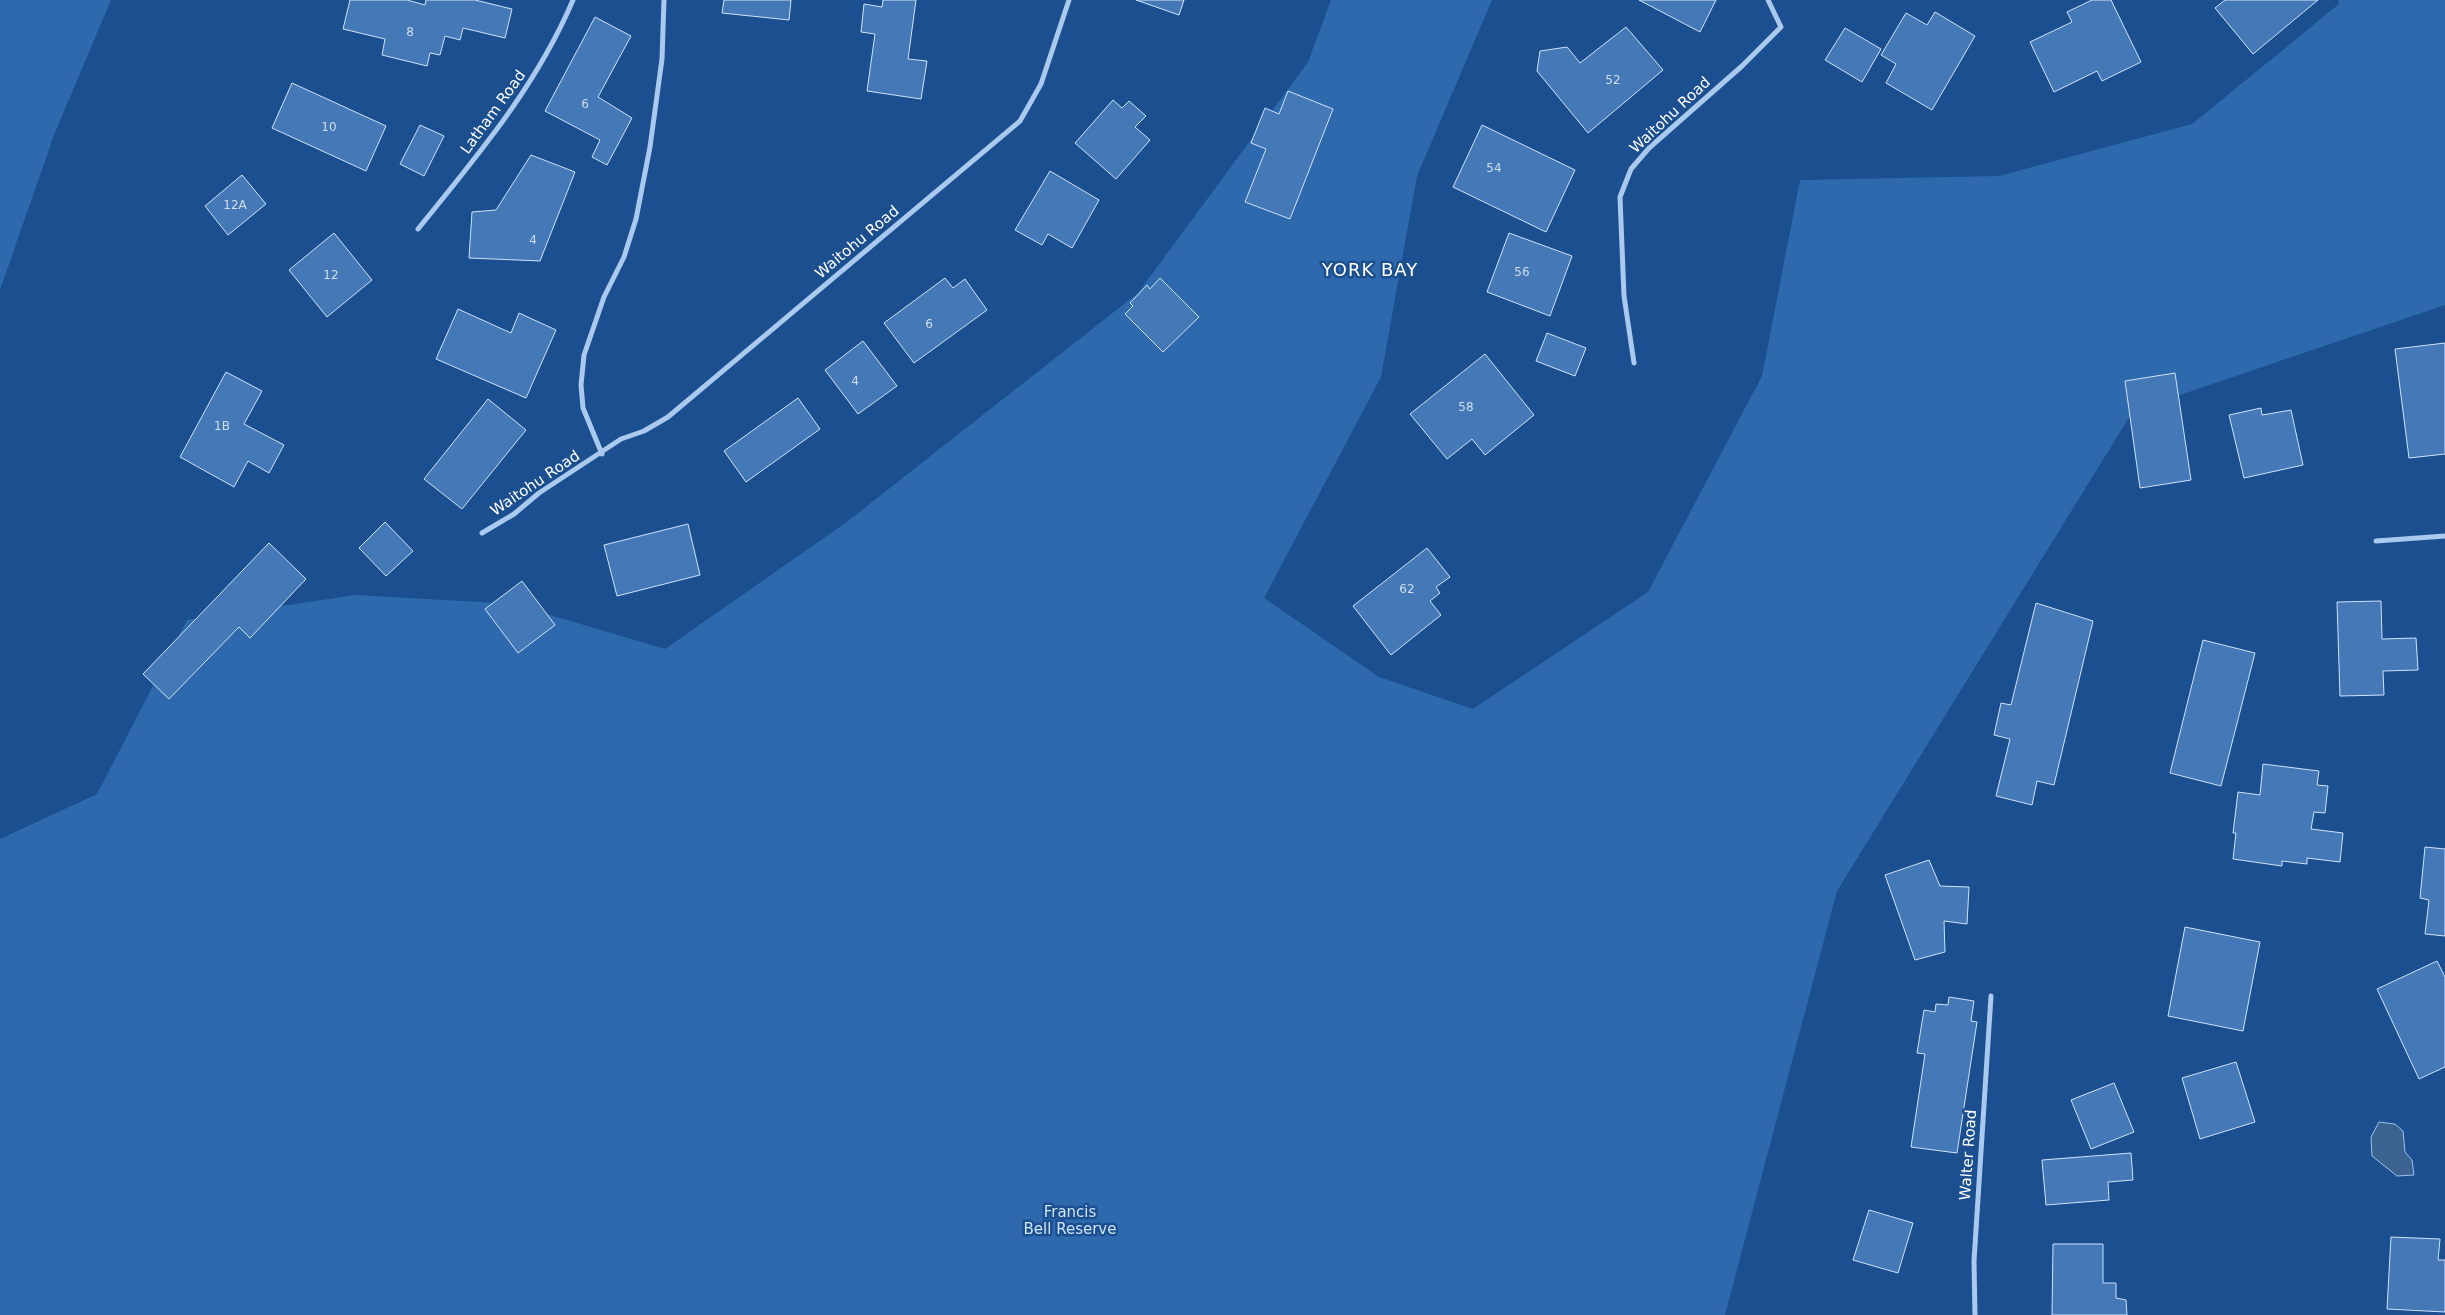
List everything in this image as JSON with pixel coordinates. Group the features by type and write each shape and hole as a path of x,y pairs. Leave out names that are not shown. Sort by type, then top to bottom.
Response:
{"street":[{"name":"Latham Road","path":"418,230 527,89 558,35 573,0"},
{"name":"Waitohu Road","path":"602,454 583,408 581,385 584,355 604,297 624,257 636,218 650,147 662,59 664,0"},
{"name":"Waitohu Road","path":"482,533 514,514 621,439 644,430 668,417 1020,121 1041,84 1069,0"},
{"name":"Waitohu Road","path":"1634,363 1624,296 1620,196 1632,169 1649,148 1742,66 1781,27 1768,0"},
{"path":"2376,541 2445,536"},
{"name":"Walter Road","path":"1975,1315 1974,1261 1991,996"}],"green space":[{"path":"0,0 111,0 54,135 0,290"},
{"name":"Francis Bell Reserve","path":"1331,0 1492,0 1417,176 1381,377 1264,598 1379,677 1473,709 1648,592 1762,376 1800,180 1999,176 2192,124 2339,4 2338,0 2445,0 2445,305 2133,411 1837,891 1725,1315 0,1315 0,839 97,794 187,620 356,595 513,604 665,649 848,521 1138,293 1308,62"}],"shaded area":[{"path":"2379,1122 2395,1124 2403,1131 2405,1152 2412,1160 2414,1175 2397,1176 2372,1156 2371,1137"}],"building":[{"path":"350,0 407,0 425,5 426,0 475,0 512,9 505,38 463,28 460,40 445,36 440,55 430,53 427,66 382,55 385,39 343,29"},
{"path":"724,0 791,0 789,20 722,13"},
{"path":"883,0 916,0 908,59 927,61 921,99 867,91 875,34 861,32 864,4 882,7"},
{"path":"1136,0 1184,0 1179,15"},
{"path":"1639,0 1716,0 1700,32"},
{"path":"2092,0 2111,0 2141,62 2102,81 2097,71 2054,92 2030,42 2072,22 2067,12"},
{"path":"2225,0 2318,0 2253,54 2215,8"},
{"path":"1935,12 1975,36 1932,110 1886,83 1896,64 1881,55 1906,13 1927,25"},
{"path":"595,17 631,36 598,97 632,118 607,165 592,157 600,140 545,111"},
{"path":"1626,27 1663,70 1588,133 1537,71 1540,51 1567,47 1580,63"},
{"path":"1845,28 1881,49 1862,82 1825,60"},
{"path":"292,83 386,126 366,171 272,128"},
{"path":"1288,91 1333,109 1290,219 1245,202 1266,149 1251,143 1265,108 1279,114"},
{"path":"1113,100 1122,108 1129,101 1146,116 1135,127 1150,140 1116,179 1075,143"},
{"path":"420,125 444,136 424,176 400,164"},
{"path":"1482,125 1575,170 1546,232 1453,187"},
{"path":"531,155 575,172 540,261 469,258 472,212 496,210"},
{"path":"1050,171 1099,200 1072,248 1048,234 1042,245 1015,230"},
{"path":"242,175 266,204 228,235 205,206"},
{"path":"334,233 372,280 327,317 289,270"},
{"path":"1509,233 1572,256 1550,316 1487,292"},
{"path":"945,278 953,288 965,279 987,310 914,363 884,323"},
{"path":"1160,278 1199,317 1163,352 1125,314 1133,306 1130,303 1147,285 1150,289"},
{"path":"458,309 511,333 519,313 556,330 526,398 436,359"},
{"path":"1547,333 1586,348 1575,376 1536,361"},
{"path":"863,341 897,386 858,414 825,370"},
{"path":"2445,343 2445,454 2409,458 2395,349"},
{"path":"1485,354 1534,415 1485,455 1472,439 1447,459 1410,414"},
{"path":"226,372 262,391 244,424 284,445 269,473 248,461 234,487 180,457"},
{"path":"2175,373 2191,480 2140,488 2125,381"},
{"path":"798,398 820,429 746,482 724,451"},
{"path":"488,399 526,430 462,509 424,479"},
{"path":"2261,408 2262,415 2291,410 2303,465 2244,478 2229,415"},
{"path":"385,522 413,551 386,576 359,548"},
{"path":"688,524 700,575 617,596 604,545"},
{"path":"269,543 306,579 250,638 239,627 169,699 143,674"},
{"path":"1427,548 1450,577 1436,587 1440,593 1430,601 1441,615 1391,655 1353,606"},
{"path":"522,581 555,625 518,653 485,609"},
{"path":"2381,601 2382,639 2416,638 2418,670 2383,671 2384,695 2340,696 2337,602"},
{"path":"2036,603 2093,621 2054,785 2037,781 2032,805 1996,796 2010,739 1994,735 2001,703 2011,705"},
{"path":"2203,640 2255,653 2221,786 2170,773"},
{"path":"2263,764 2319,771 2317,785 2328,786 2325,813 2314,812 2311,829 2343,833 2340,862 2307,858 2307,864 2282,861 2282,866 2233,859 2236,833 2233,833 2238,792 2260,795"},
{"path":"2425,847 2445,849 2445,936 2425,934 2429,900 2420,898"},
{"path":"1929,860 1940,886 1969,887 1967,924 1944,921 1945,952 1915,960 1885,875"},
{"path":"2185,927 2260,942 2243,1031 2168,1016"},
{"path":"2437,961 2445,977 2445,1067 2419,1079 2377,989"},
{"path":"1949,997 1974,1001 1971,1021 1977,1022 1957,1153 1911,1147 1925,1054 1917,1053 1924,1010 1935,1012 1936,1004 1948,1005"},
{"path":"2236,1062 2255,1122 2200,1139 2182,1078"},
{"path":"2114,1083 2134,1132 2091,1149 2071,1100"},
{"path":"2131,1153 2133,1180 2108,1182 2109,1200 2046,1205 2042,1160"},
{"path":"1869,1210 1913,1223 1898,1273 1853,1260"},
{"path":"2391,1237 2440,1239 2438,1260 2445,1260 2445,1312 2387,1309"},
{"path":"2053,1244 2103,1244 2103,1283 2116,1283 2116,1298 2126,1300 2127,1315 2052,1315"}],"district":[{"name":"YORK BAY","path":"1370,270"}]}
